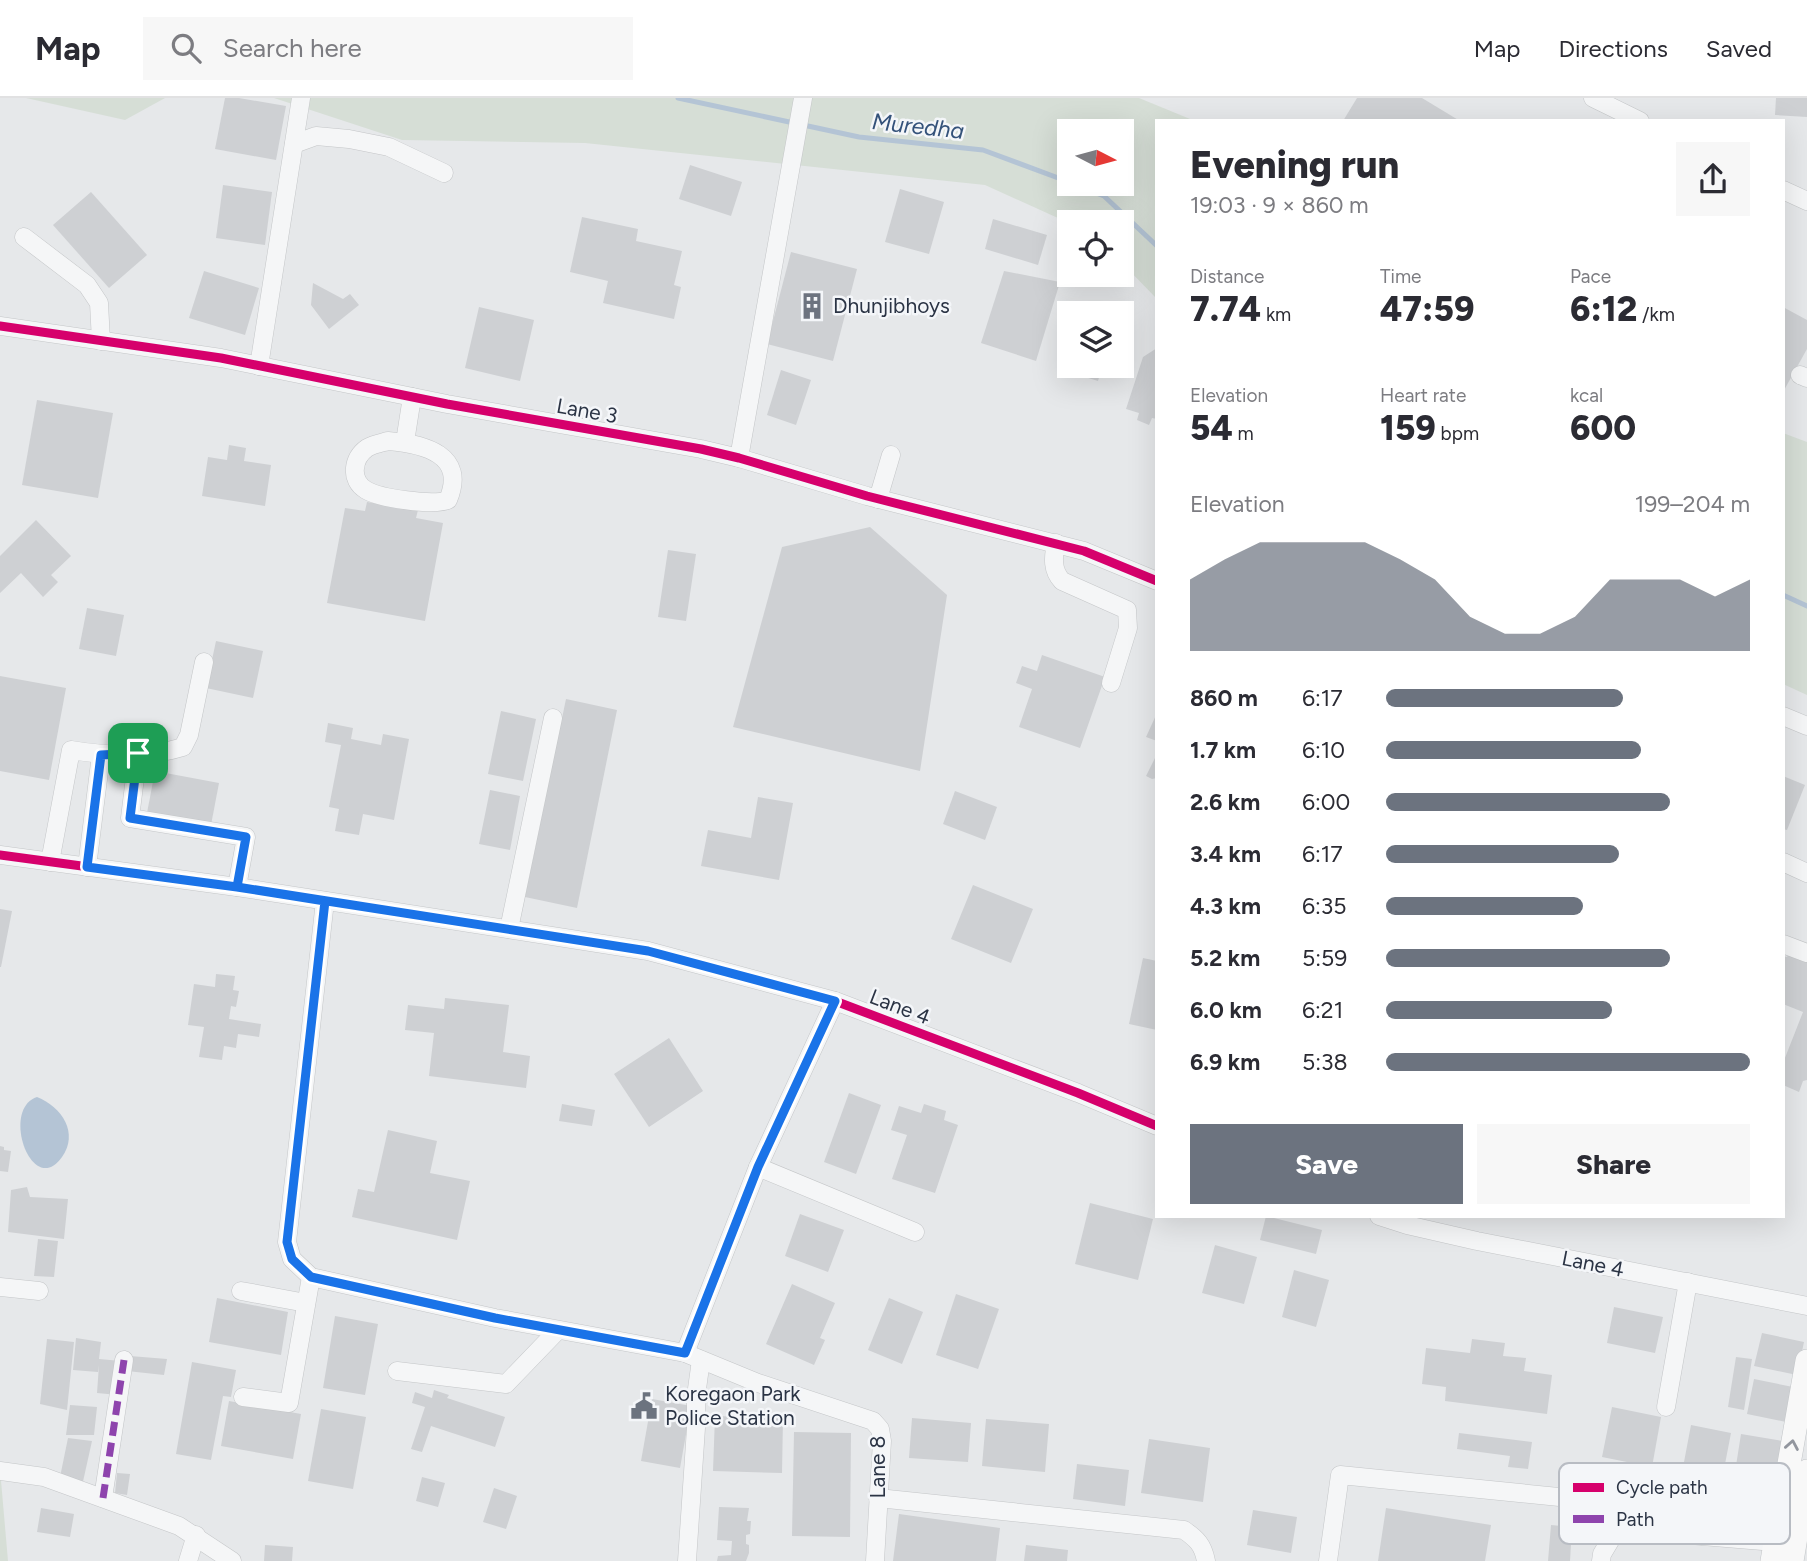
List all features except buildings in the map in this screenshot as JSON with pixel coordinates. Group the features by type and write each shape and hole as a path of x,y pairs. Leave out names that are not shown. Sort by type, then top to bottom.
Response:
{"main road":[{"path":"1790,1500 1807,1361"},
{"path":"1790,1521 1807,1471"}],"street":[{"path":"259,366 301,98"},
{"path":"739,458 803,98"},
{"path":"1593,98 1636,119"},
{"path":"294,144 316,136 349,139 389,147 444,173"},
{"path":"1785,191 1807,201"},
{"path":"24,237 87,285 99,303 102,341"},
{"name":"Lane 3","path":"0,326 221,358 412,397 701,449 878,499 1084,551 1155,580"},
{"path":"405,442 412,397"},
{"path":"388,441 405,442 441,455 449,463 453,475 448,500 439,504 420,502 368,492 359,485 355,467 358,457 366,449 388,441"},
{"path":"878,499 891,455"},
{"path":"1056,544 1053,559 1055,574 1062,581 1127,610 1128,628 1111,683"},
{"path":"50,862 71,750 101,755 169,751 183,747 189,736 204,662"},
{"path":"1785,717 1807,726"},
{"path":"509,929 553,718"},
{"path":"138,753 130,818 246,837 237,887"},
{"path":"87,867 101,755"},
{"name":"Lane 4","path":"0,855 237,887 648,951 835,1001 1078,1093 1155,1125"},
{"path":"1785,863 1807,873"},
{"path":"243,1396 289,1403 311,1277 292,1259 287,1242 325,901"},
{"path":"1785,945 1807,953"},
{"path":"687,1561 696,1428 693,1356 758,1167 835,1001"},
{"path":"758,1167 915,1232"},
{"name":"Lane 4","path":"1385,1218 1476,1241 1807,1306"},
{"name":"Lane 8","path":"311,1277 495,1318 693,1356 758,1383 873,1421 880,1429 882,1441 875,1561"},
{"path":"1666,1407 1688,1282"},
{"path":"0,1286 39,1291"},
{"path":"241,1291 306,1303"},
{"path":"397,1371 506,1384 558,1330"},
{"path":"103,1498 124,1360"},
{"path":"0,1471 44,1477 179,1526 232,1561"},
{"path":"1328,1561 1340,1475 1559,1497"},
{"path":"878,1498 1184,1530 1197,1539 1203,1548 1206,1561"},
{"path":"188,1561 196,1535"},
{"path":"1601,1561 1608,1544"}],"shaded area":[{"path":"26,98 165,98 125,120"},
{"path":"274,98 1139,98 1190,119 1155,119 1155,297 1134,275 1134,210 1057,210 1057,218 985,185 585,143 402,140"},
{"path":"1785,434 1807,442 1807,695 1785,685"},
{"path":"0,1469 8,1561 0,1561"}],"water":[{"path":"37,1097 54,1107 68,1130 67,1148 51,1167 40,1167 31,1160 24,1147 21,1132 21,1117 26,1105"}],"waterway":[{"name":"Muredha","path":"678,98 859,137 983,150 1057,178"},
{"name":"Muredha","path":"1104,196 1155,244"},
{"name":"Muredha","path":"1785,596 1807,606"}],"marked path":[{"path":"103,1498 124,1360"}],"cycle path":[{"path":"0,326 221,358 447,404 701,449 867,496 1084,551 1155,580"},
{"path":"0,855 237,887 648,951 835,1001 1078,1093 1155,1125"}],"place":[{"name":"Dhunjibhoys","path":"812,306"},
{"name":"Koregaon Park Police Station","path":"644,1406"}],"route":[{"path":"138,753 101,755 87,867 237,887 648,951 835,1001 758,1167 685,1353 495,1318 311,1277 301,1269 292,1259 287,1242 325,901 237,887 246,837 130,818 138,753"}]}
